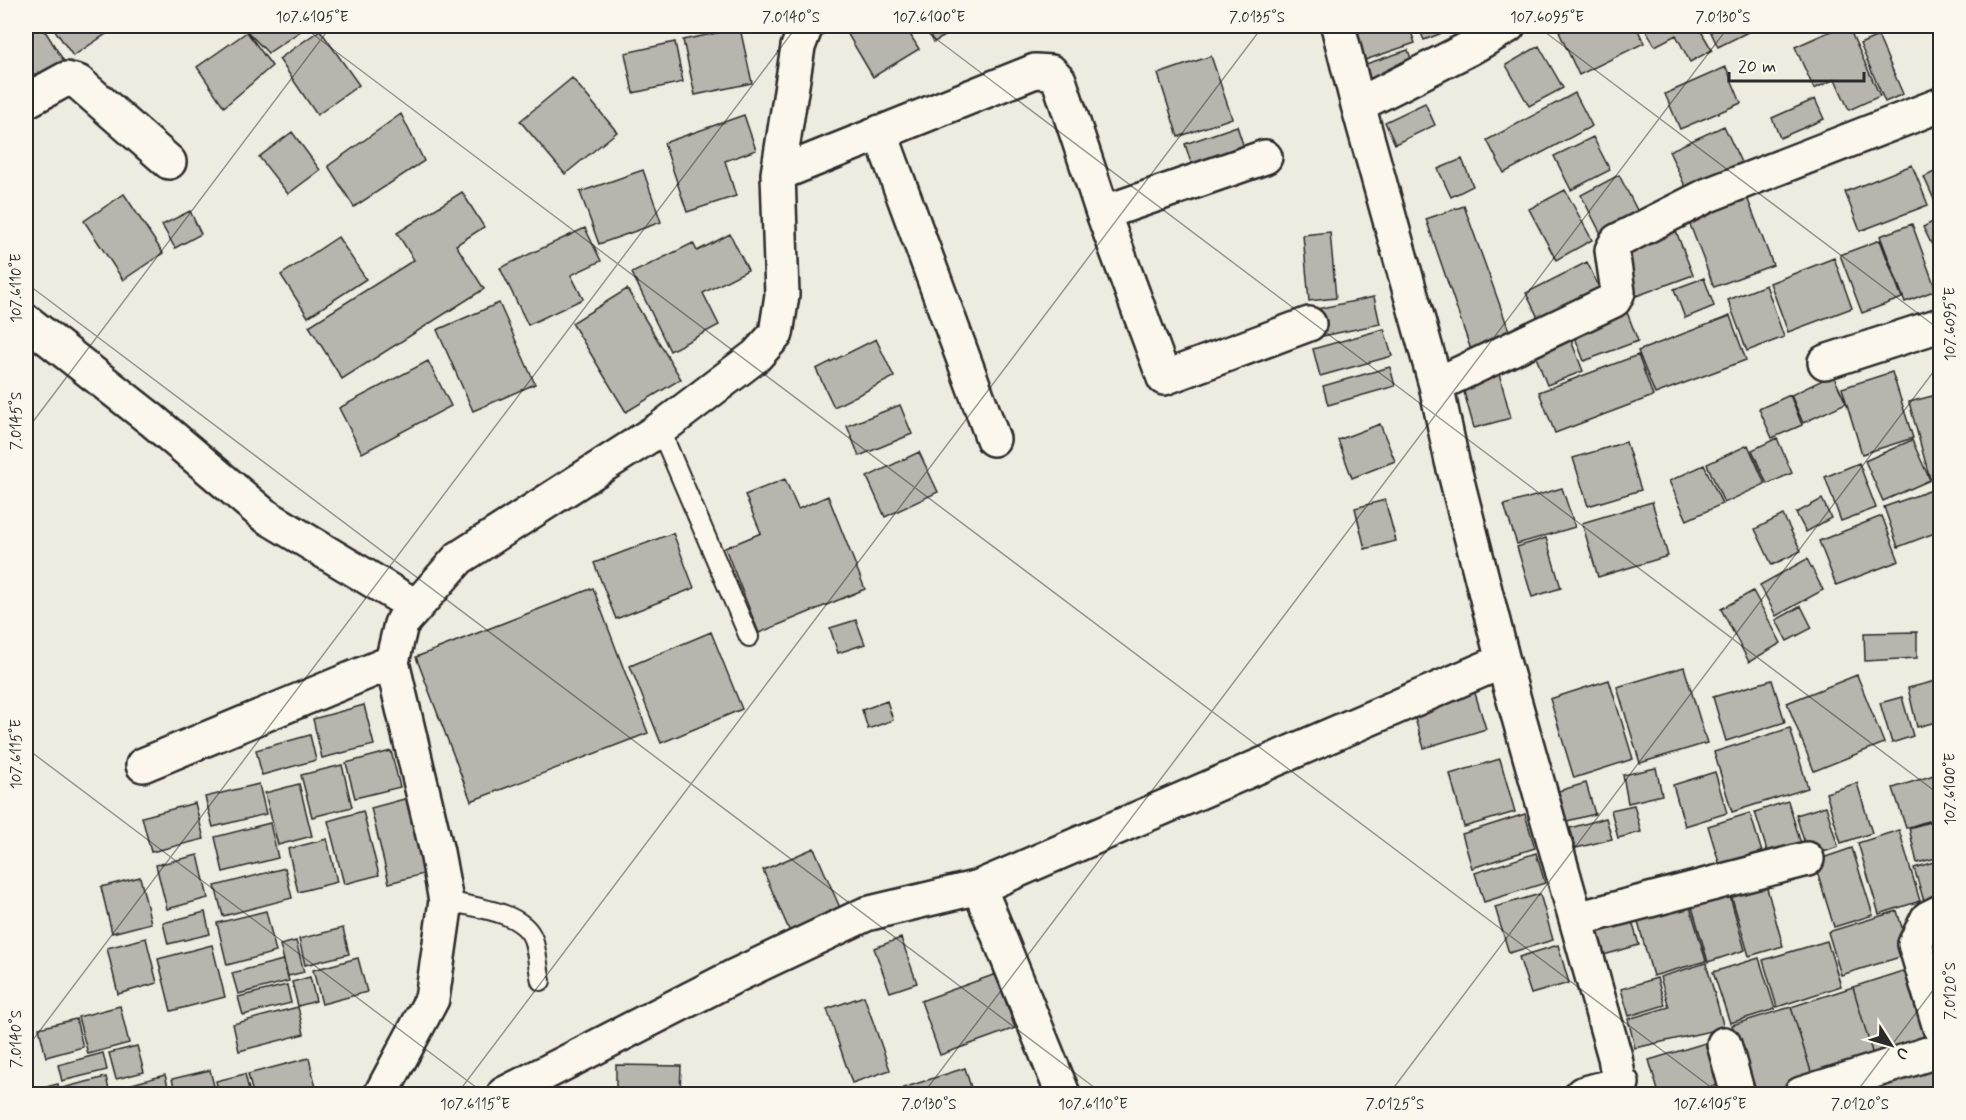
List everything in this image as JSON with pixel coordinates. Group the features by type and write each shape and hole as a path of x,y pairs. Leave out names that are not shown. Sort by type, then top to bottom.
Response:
{"street":[{"path":"381,1095 432,999 446,902 437,852 392,662 401,624 459,558 660,429 756,356 776,334 782,295 778,174 798,47 806,26"},
{"path":"1338,26 1436,385 1452,461 1503,661 1615,1057 1619,1089"},
{"path":"1358,105 1508,26"},
{"path":"778,174 1035,71 1051,72 1059,80 1103,213 1164,378 1309,324"},
{"path":"26,101 66,79 78,82 170,162"},
{"path":"1436,385 1614,300 1618,292 1612,250 1617,241 1708,195 1941,105"},
{"path":"880,132 993,439"},
{"path":"1103,213 1265,157"},
{"path":"26,321 152,420 264,516 415,606"},
{"path":"1825,362 1941,325"},
{"path":"504,1095 735,976 866,914 979,887 1503,661"},
{"path":"143,765 392,662"},
{"path":"1577,919 1807,860"},
{"path":"979,887 1063,1095"},
{"path":"1941,912 1928,918 1915,944 1941,1028"},
{"path":"1724,1044 1738,1095"},
{"path":"1801,1095 1941,1050"},
{"path":"1582,1095 1622,1083 1619,1089"}],"lane":[{"path":"660,429 749,637"},
{"path":"446,902 511,916 526,926 533,939 541,981"}],"building":[{"path":"26,26 42,26 65,63 31,85 26,76"},
{"path":"52,26 104,26 109,32 73,56"},
{"path":"199,26 215,26 204,33"},
{"path":"242,26 308,26 268,53"},
{"path":"843,26 905,26 919,49 873,77"},
{"path":"925,26 964,26 934,42"},
{"path":"1353,26 1409,26 1415,43 1365,60"},
{"path":"1418,26 1460,26 1424,40"},
{"path":"1572,26 1636,26 1644,43 1579,75 1559,32"},
{"path":"1644,26 1698,26 1712,50 1690,62 1676,35 1655,46"},
{"path":"1708,26 1760,26 1718,47"},
{"path":"1842,26 1848,26 1880,96 1849,110 1835,79 1814,89 1795,47"},
{"path":"740,28 752,83 695,95 683,40"},
{"path":"320,30 359,85 317,115 279,59"},
{"path":"247,32 272,66 224,107 197,67"},
{"path":"1878,36 1903,94 1885,102 1860,44"},
{"path":"675,42 683,82 633,93 625,53"},
{"path":"1539,46 1563,88 1529,106 1506,65"},
{"path":"1408,50 1416,73 1374,94 1363,65"},
{"path":"1211,56 1232,118 1178,137 1158,74"},
{"path":"1726,67 1741,103 1680,129 1665,94"},
{"path":"572,78 617,132 565,174 520,121"},
{"path":"1575,93 1592,126 1504,173 1487,140"},
{"path":"1815,99 1824,119 1780,138 1772,118"},
{"path":"1425,103 1435,125 1395,144 1385,122"},
{"path":"401,114 424,161 354,207 328,166"},
{"path":"744,115 756,150 725,161 736,196 687,212 664,143"},
{"path":"1237,126 1250,166 1197,182 1185,144"},
{"path":"1724,126 1746,173 1691,199 1669,151"},
{"path":"292,132 320,170 288,194 259,157"},
{"path":"1593,137 1610,170 1571,190 1554,156"},
{"path":"1462,159 1473,186 1451,197 1438,169"},
{"path":"1912,165 1928,205 1860,231 1845,192"},
{"path":"1940,169 1940,202 1936,204 1924,177"},
{"path":"643,170 661,222 599,244 580,192"},
{"path":"1619,175 1639,214 1601,234 1581,195"},
{"path":"1743,187 1773,265 1714,287 1684,209"},
{"path":"1565,190 1592,240 1556,260 1529,209"},
{"path":"462,192 484,227 456,245 484,289 342,379 309,326 414,260 397,233"},
{"path":"124,194 163,253 123,280 84,221"},
{"path":"1464,206 1511,336 1471,350 1426,219"},
{"path":"190,211 201,234 175,248 162,225"},
{"path":"1940,218 1940,261 1923,227"},
{"path":"1912,224 1936,290 1905,302 1880,236"},
{"path":"1674,226 1693,275 1631,298 1613,248"},
{"path":"585,228 601,261 571,275 583,299 528,325 500,268"},
{"path":"1330,232 1336,298 1309,301 1303,235"},
{"path":"730,234 748,270 703,293 719,325 670,351 632,273 693,243 697,251"},
{"path":"338,237 366,279 308,317 281,275"},
{"path":"1880,240 1902,298 1862,313 1840,255"},
{"path":"1834,258 1852,308 1788,332 1770,283"},
{"path":"1587,262 1604,298 1543,328 1526,293"},
{"path":"1704,278 1714,306 1685,318 1674,289"},
{"path":"1766,285 1784,337 1747,351 1728,300"},
{"path":"627,289 681,379 626,412 572,323"},
{"path":"1374,297 1380,324 1318,337 1312,310"},
{"path":"499,303 535,384 473,411 437,330"},
{"path":"1625,307 1638,341 1584,361 1571,327"},
{"path":"1730,316 1746,360 1655,394 1638,351"},
{"path":"1384,329 1392,356 1320,376 1313,349"},
{"path":"1570,338 1583,371 1547,385 1534,352"},
{"path":"876,339 894,377 834,407 816,369"},
{"path":"1638,355 1653,396 1555,433 1539,392"},
{"path":"428,361 451,406 362,453 339,408"},
{"path":"1390,367 1395,386 1328,405 1323,386"},
{"path":"1498,370 1511,418 1474,428 1461,381"},
{"path":"1892,372 1913,438 1862,454 1842,388"},
{"path":"1833,375 1846,403 1803,423 1791,395"},
{"path":"1940,394 1940,476 1930,479 1909,402"},
{"path":"1790,395 1802,425 1772,438 1759,409"},
{"path":"900,405 912,434 859,456 847,426"},
{"path":"1380,424 1395,461 1352,478 1338,440"},
{"path":"1777,438 1792,473 1767,484 1752,450"},
{"path":"1912,440 1930,480 1883,501 1865,461"},
{"path":"1626,442 1641,490 1588,506 1573,458"},
{"path":"1748,445 1765,484 1724,503 1707,464"},
{"path":"919,452 938,492 885,517 867,477"},
{"path":"1859,463 1876,508 1841,521 1825,477"},
{"path":"1704,465 1722,504 1687,520 1669,481"},
{"path":"785,479 798,509 828,496 865,589 759,633 725,548 761,533 745,495"},
{"path":"1940,487 1940,531 1898,547 1884,507"},
{"path":"1562,488 1575,527 1517,544 1504,505"},
{"path":"1822,499 1831,518 1806,532 1796,513"},
{"path":"1385,500 1396,541 1365,549 1355,508"},
{"path":"1652,502 1668,556 1598,577 1582,523"},
{"path":"1783,515 1801,551 1772,565 1755,529"},
{"path":"1882,516 1899,561 1836,585 1819,541"},
{"path":"673,533 694,588 616,619 594,563"},
{"path":"1546,538 1561,588 1532,597 1517,547"},
{"path":"1807,559 1823,590 1776,616 1760,585"},
{"path":"593,588 648,733 471,801 416,657"},
{"path":"1753,591 1781,643 1749,662 1721,609"},
{"path":"1801,606 1812,628 1787,641 1776,620"},
{"path":"856,620 865,644 838,653 830,628"},
{"path":"711,632 742,709 661,743 630,666"},
{"path":"1917,632 1917,658 1865,661 1864,633"},
{"path":"1684,667 1707,743 1640,763 1617,687"},
{"path":"1857,675 1884,743 1814,771 1787,703"},
{"path":"1609,680 1633,759 1574,778 1550,699"},
{"path":"1772,680 1785,722 1726,741 1713,697"},
{"path":"1940,680 1940,721 1917,727 1908,688"},
{"path":"1474,690 1486,729 1424,748 1412,709"},
{"path":"1902,697 1913,736 1892,743 1880,703"},
{"path":"887,701 893,720 868,729 862,710"},
{"path":"364,705 374,745 322,758 313,719"},
{"path":"1790,728 1808,788 1732,812 1714,752"},
{"path":"310,735 316,760 262,775 256,750"},
{"path":"391,751 400,787 355,798 346,763"},
{"path":"1500,759 1515,812 1464,827 1450,774"},
{"path":"342,765 352,807 312,817 301,775"},
{"path":"1656,768 1662,795 1628,803 1623,775"},
{"path":"1715,772 1727,813 1685,826 1673,785"},
{"path":"1940,773 1940,817 1906,828 1893,788"},
{"path":"1586,783 1595,814 1563,822 1555,792"},
{"path":"1857,783 1872,833 1841,843 1826,793"},
{"path":"259,784 266,814 213,827 205,797"},
{"path":"299,784 312,836 278,845 265,793"},
{"path":"408,798 427,873 389,883 371,808"},
{"path":"1788,801 1802,847 1769,857 1755,812"},
{"path":"195,803 204,839 151,852 142,817"},
{"path":"1634,805 1641,832 1618,838 1611,810"},
{"path":"1826,806 1838,847 1809,857 1796,815"},
{"path":"363,811 379,875 344,884 328,821"},
{"path":"1750,813 1764,859 1722,872 1708,826"},
{"path":"1525,814 1535,848 1472,868 1462,834"},
{"path":"1606,818 1612,839 1576,848 1570,828"},
{"path":"1940,819 1940,857 1917,863 1909,828"},
{"path":"270,823 278,858 223,872 215,837"},
{"path":"1899,830 1920,901 1879,914 1858,843"},
{"path":"327,839 337,882 298,892 288,849"},
{"path":"814,848 841,910 790,932 763,870"},
{"path":"1852,848 1873,915 1834,927 1814,861"},
{"path":"1536,853 1545,883 1484,902 1475,873"},
{"path":"198,855 208,898 167,909 156,865"},
{"path":"1940,860 1940,904 1926,908 1914,868"},
{"path":"285,868 292,898 223,916 215,886"},
{"path":"1763,874 1783,946 1749,956 1728,884"},
{"path":"140,877 151,923 112,933 101,887"},
{"path":"1726,882 1745,950 1708,962 1688,893"},
{"path":"1686,893 1706,961 1653,976 1634,908"},
{"path":"1540,894 1553,940 1509,953 1495,907"},
{"path":"1628,907 1639,945 1593,958 1583,919"},
{"path":"266,911 276,952 227,965 217,923"},
{"path":"1897,911 1910,954 1841,975 1828,932"},
{"path":"205,912 210,934 168,944 163,923"},
{"path":"343,928 349,954 305,965 299,939"},
{"path":"1940,931 1940,980 1927,935"},
{"path":"146,938 157,983 118,994 107,948"},
{"path":"901,938 917,983 890,992 874,948"},
{"path":"296,941 304,972 288,976 280,945"},
{"path":"1827,941 1841,986 1777,1007 1763,960"},
{"path":"212,945 225,997 171,1011 158,959"},
{"path":"1558,945 1569,983 1531,994 1519,957"},
{"path":"358,958 367,992 322,1004 313,970"},
{"path":"1759,958 1775,1009 1730,1023 1713,972"},
{"path":"283,960 289,981 238,994 232,973"},
{"path":"1706,963 1724,1028 1635,1048 1628,1019 1669,1007 1660,977"},
{"path":"1912,968 1934,1040 1874,1059 1853,987"},
{"path":"996,974 1015,1028 940,1055 921,1001"},
{"path":"310,977 316,1001 298,1006 292,982"},
{"path":"1657,978 1665,1005 1629,1016 1621,989"},
{"path":"287,985 291,1003 243,1015 238,997"},
{"path":"1853,987 1874,1059 1813,1078 1791,1007"},
{"path":"864,996 890,1070 852,1083 827,1009"},
{"path":"120,1006 129,1043 88,1054 78,1017"},
{"path":"298,1007 304,1034 239,1051 233,1024"},
{"path":"1791,1007 1813,1078 1760,1094 1753,1094 1732,1025"},
{"path":"76,1019 83,1047 46,1057 39,1028"},
{"path":"1712,1041 1725,1083 1686,1094 1659,1094 1649,1060"},
{"path":"137,1046 144,1072 116,1079 109,1053"},
{"path":"103,1053 107,1070 62,1081 58,1065"},
{"path":"309,1058 316,1088 291,1094 253,1094 248,1074"},
{"path":"1938,1064 1940,1094 1882,1094 1878,1082"},
{"path":"616,1065 681,1066 680,1094 616,1094"},
{"path":"965,1068 973,1094 905,1094 903,1088"},
{"path":"210,1070 216,1094 176,1094 172,1079"},
{"path":"245,1074 250,1094 219,1094 216,1081"},
{"path":"165,1075 170,1094 135,1094 132,1084"},
{"path":"106,1077 110,1094 63,1094 62,1088"},
{"path":"58,1084 60,1094 32,1094 31,1091"},
{"path":"1874,1084 1877,1094 1840,1094"}]}
